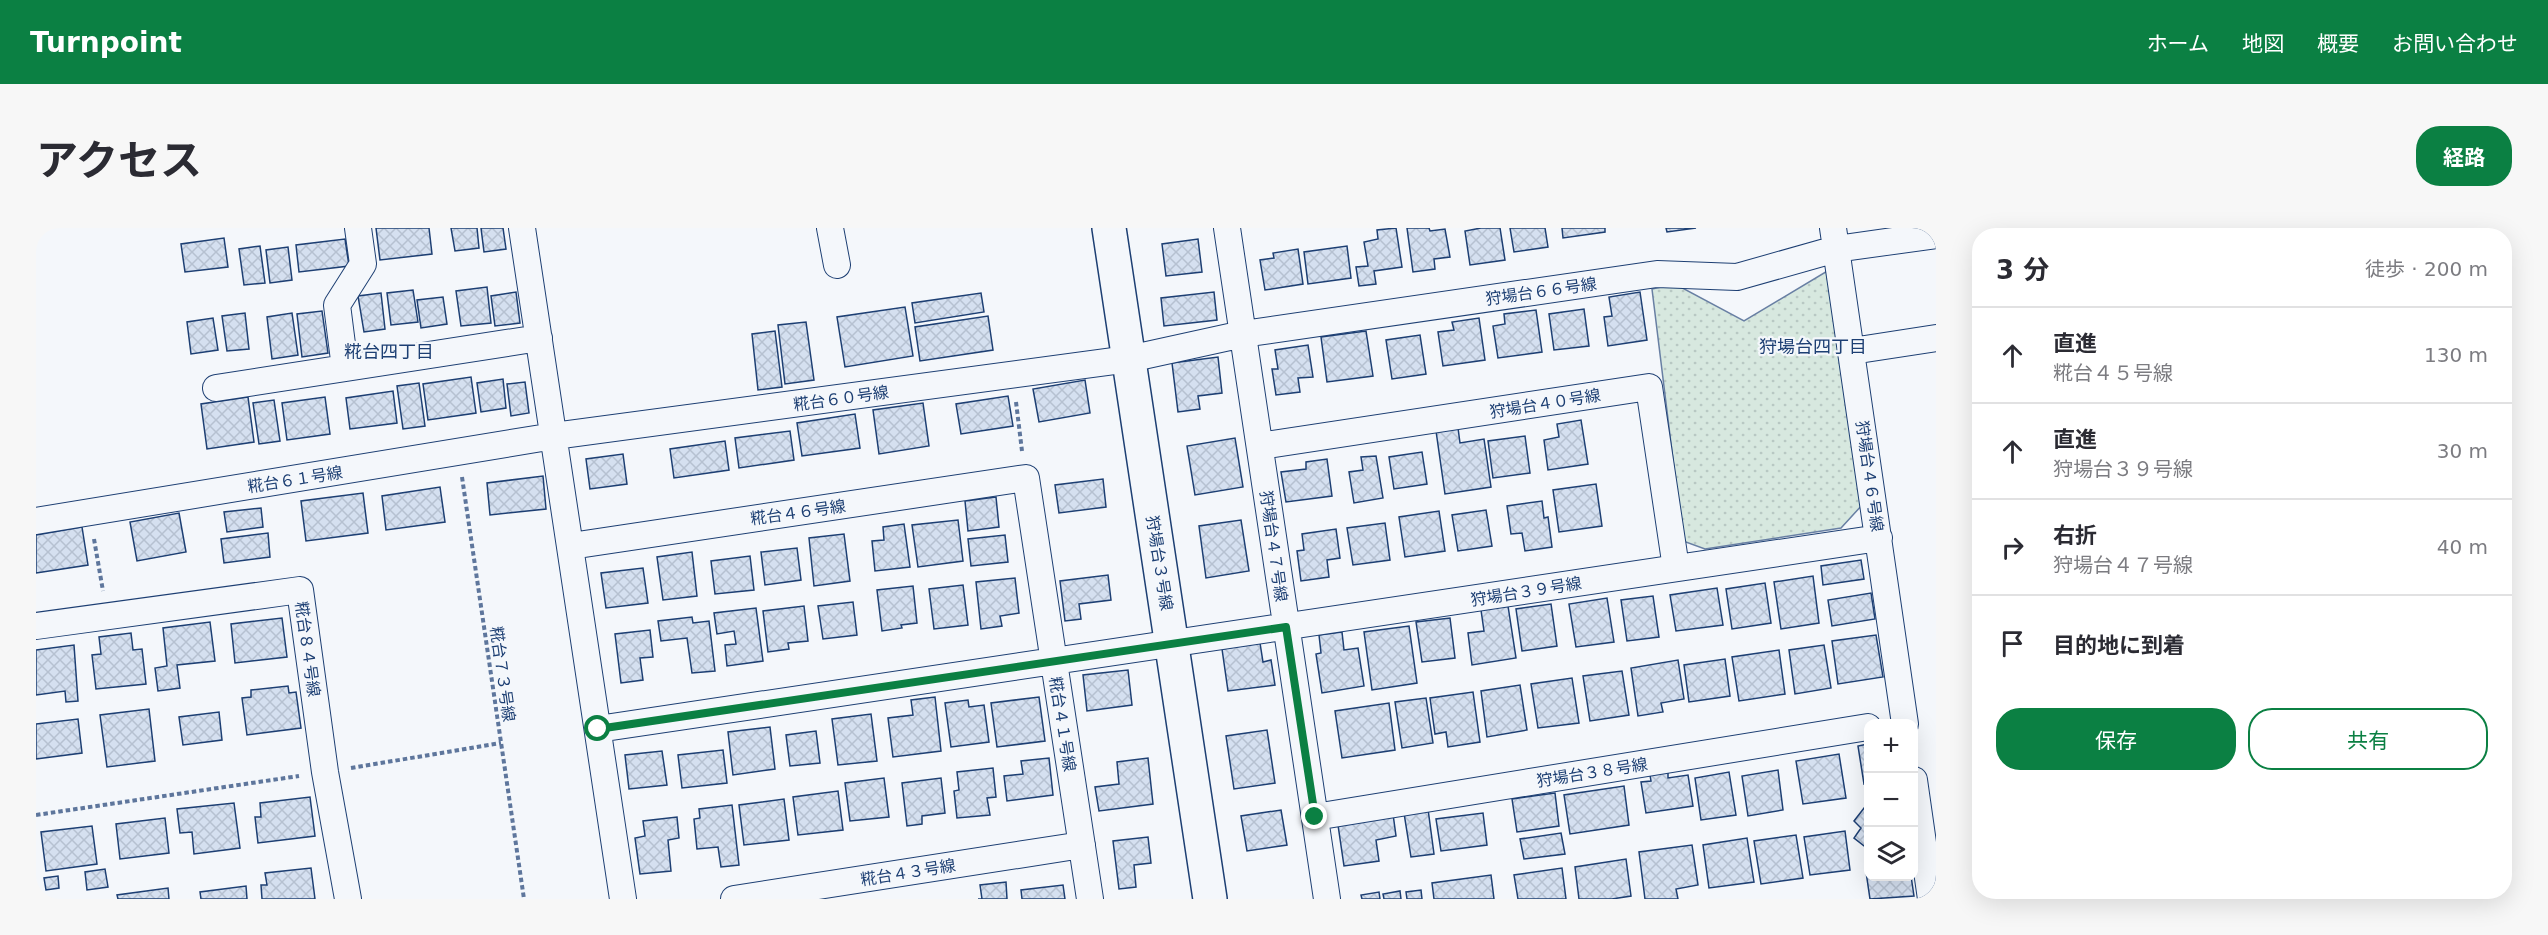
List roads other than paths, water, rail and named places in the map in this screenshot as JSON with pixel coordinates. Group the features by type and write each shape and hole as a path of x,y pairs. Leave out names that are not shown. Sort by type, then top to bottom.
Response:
{"street":[{"path":"345,368 337,305 363,264 358,228"},
{"path":"522,228 623,899"},
{"path":"830,228 837,265"},
{"name":"狩場台３号線","path":"1109,228 1210,899"},
{"name":"狩場台４７号線","path":"1227,228 1327,899"},
{"name":"狩場台６６号線","path":"1129,359 1243,334 1657,274 1737,277 1835,238 1936,235"},
{"name":"狩場台４６号線","path":"1835,238 1879,538 1899,719"},
{"path":"216,388 539,338"},
{"path":"1852,351 1936,338"},
{"name":"糀台６０号線","path":"554,436 1129,359"},
{"name":"狩場台４０号線","path":"1260,446 1649,387 1676,568"},
{"name":"糀台６１号線","path":"36,521 554,436"},
{"name":"糀台４６号線","path":"571,546 1026,478"},
{"name":"糀台４１号線","path":"1026,478 1090,899"},
{"name":"狩場台３９号線","path":"598,729 1879,538"},
{"name":"糀台８４号線","path":"36,626 300,590 325,772 348,899"},
{"name":"狩場台３８号線","path":"1315,817 1864,728"},
{"path":"1918,808 1931,899"},
{"name":"糀台４３号線","path":"734,899 1082,845"}],"district":[{"name":"狩場台四丁目","path":"1813,347"},
{"name":"糀台四丁目","path":"389,352"}]}
